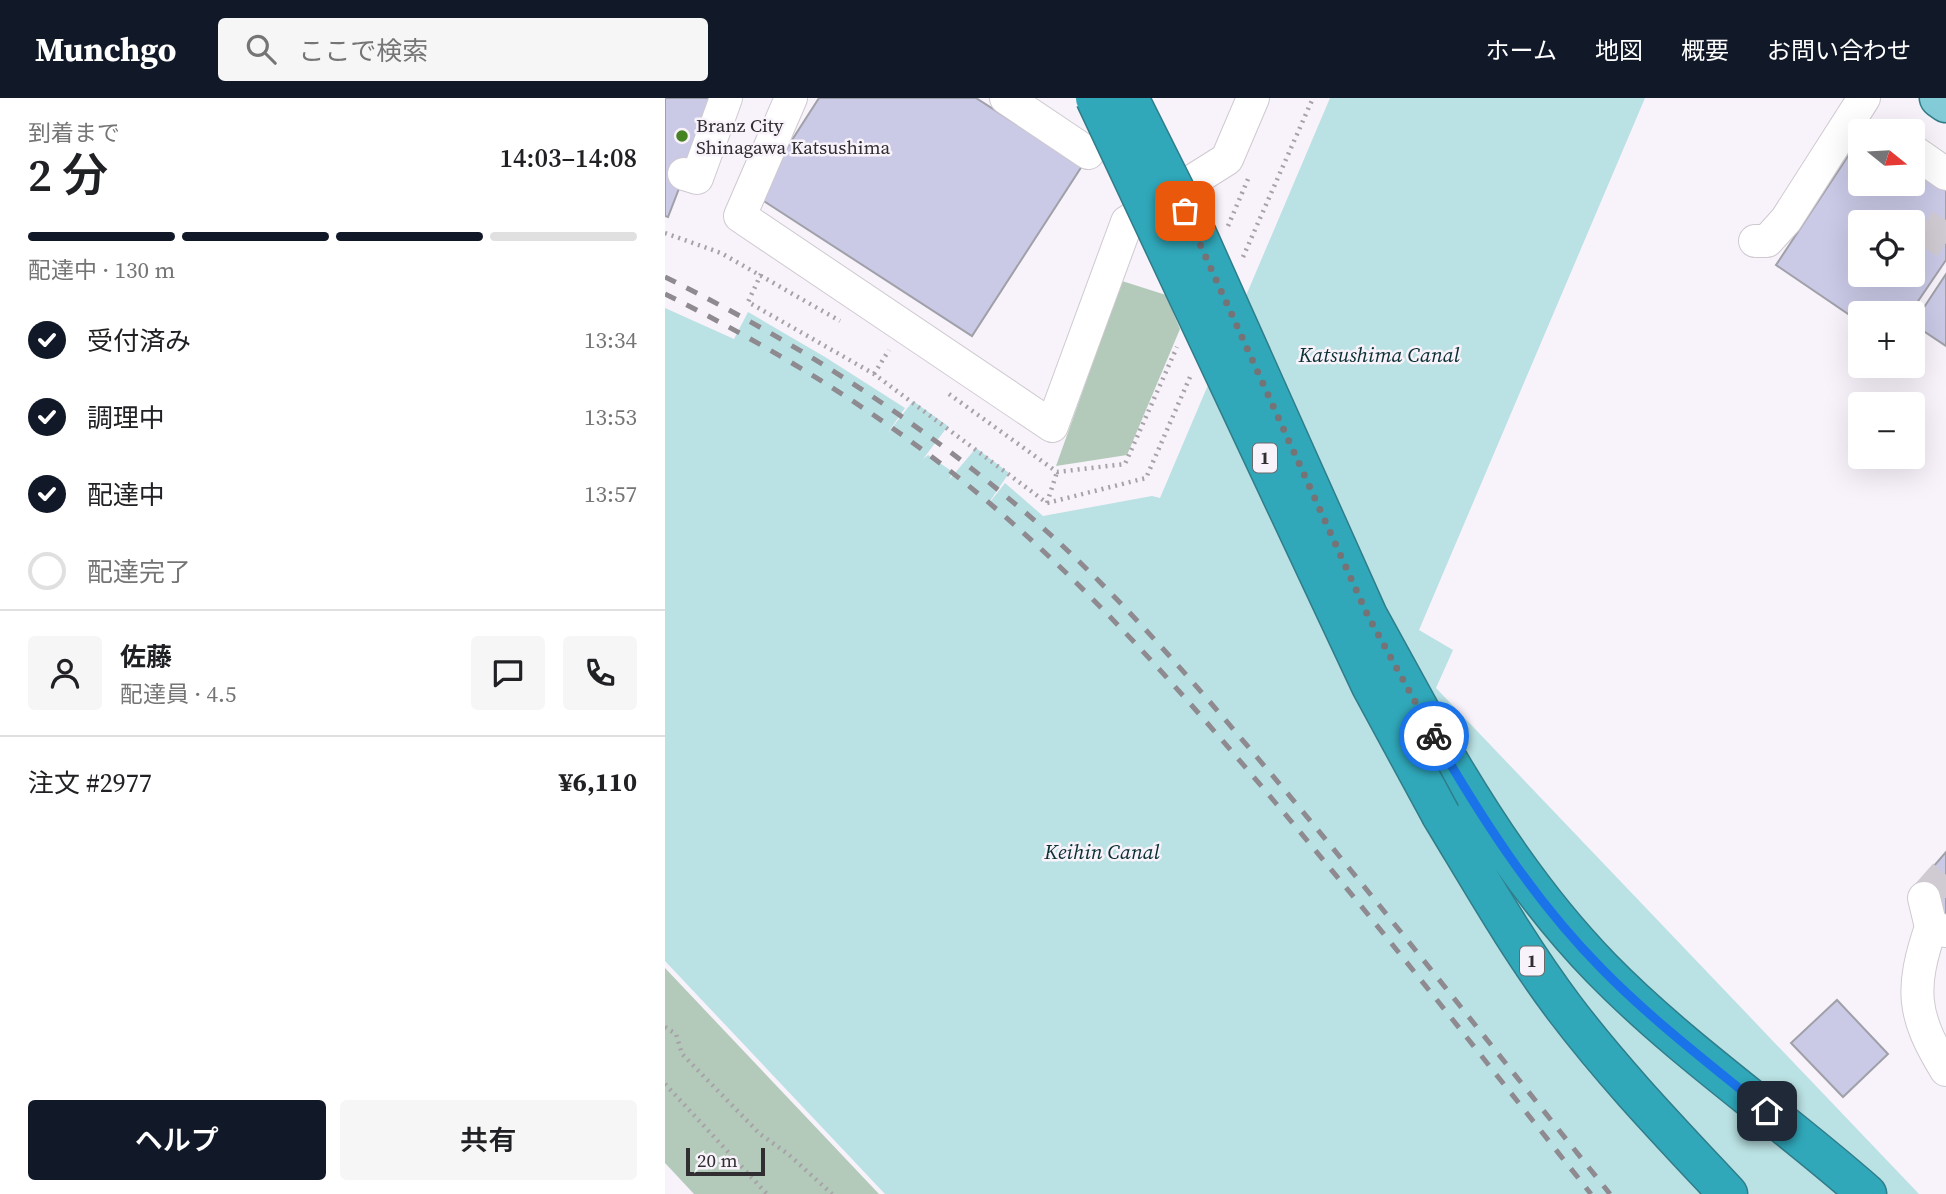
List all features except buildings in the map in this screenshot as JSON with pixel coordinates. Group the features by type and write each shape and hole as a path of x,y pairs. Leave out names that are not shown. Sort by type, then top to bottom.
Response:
{"highway":[{"name":"1","path":"1095,98 1371,686 1416,774 1529,958 1566,1010 1637,1097 1728,1194"},
{"name":"1","path":"1129,98 1197,234 1368,616 1491,830 1522,875 1601,968 1662,1025 1867,1194"}],"main road":[{"path":"1939,98 1946,103"}],"lane":[{"path":"684,174 697,178 726,98"},
{"path":"791,98 740,216 1052,426 1126,222 1227,159 1253,98"},
{"path":"1006,98 1088,153"},
{"path":"1755,241 1767,241 1786,220 1864,98"},
{"path":"1925,160 1946,174"},
{"path":"1936,917 1919,962 1917,999 1925,1036 1946,1070"}],"path":[{"path":"1226,232 1252,169"},
{"path":"665,233 721,253 761,273 842,322"},
{"path":"748,302 761,273"},
{"path":"942,389 1057,472 1125,464 1182,334"},
{"path":"877,343 899,358"},
{"path":"874,374 889,350"},
{"path":"1047,503 1057,472"},
{"path":"665,1027 676,1034 682,1054 759,1135 788,1154 832,1194"},
{"path":"665,1084 767,1194"}],"green space":[{"path":"1122,281 1166,295 1180,329 1127,455 1056,466"},
{"path":"665,968 879,1194 694,1194 665,1163"}],"water":[{"name":"Keihin Canal","path":"1330,98 1645,98 1419,630 1453,650 1436,688 1919,1194 885,1194 665,961 665,308 734,339 748,312 905,408 887,434 913,401 948,426 923,459 928,455 953,472 949,480 976,448 1009,473 986,507 1005,483 1043,516 1152,496 1160,498"}],"tunnel":[{"path":"1946,220 1936,236 1946,243"},
{"path":"1924,898 1946,873"}],"railway":[{"path":"665,277 754,324 882,403 1002,493 1078,560 1149,634 1283,788 1610,1194"},
{"path":"665,294 794,364 877,418 994,507 1069,576 1174,686 1274,801 1395,947 1591,1194"}],"way so far":[{"path":"1185,211 1368,616 1434,736"}],"place":[{"name":"Branz City Shinagawa Katsushima","path":"682,136"}],"route":[{"path":"1434,736 1491,830 1561,924 1601,968 1662,1025 1767,1111"}],"water label":[{"name":"Katsushima Canal","path":"1379,355"}]}
